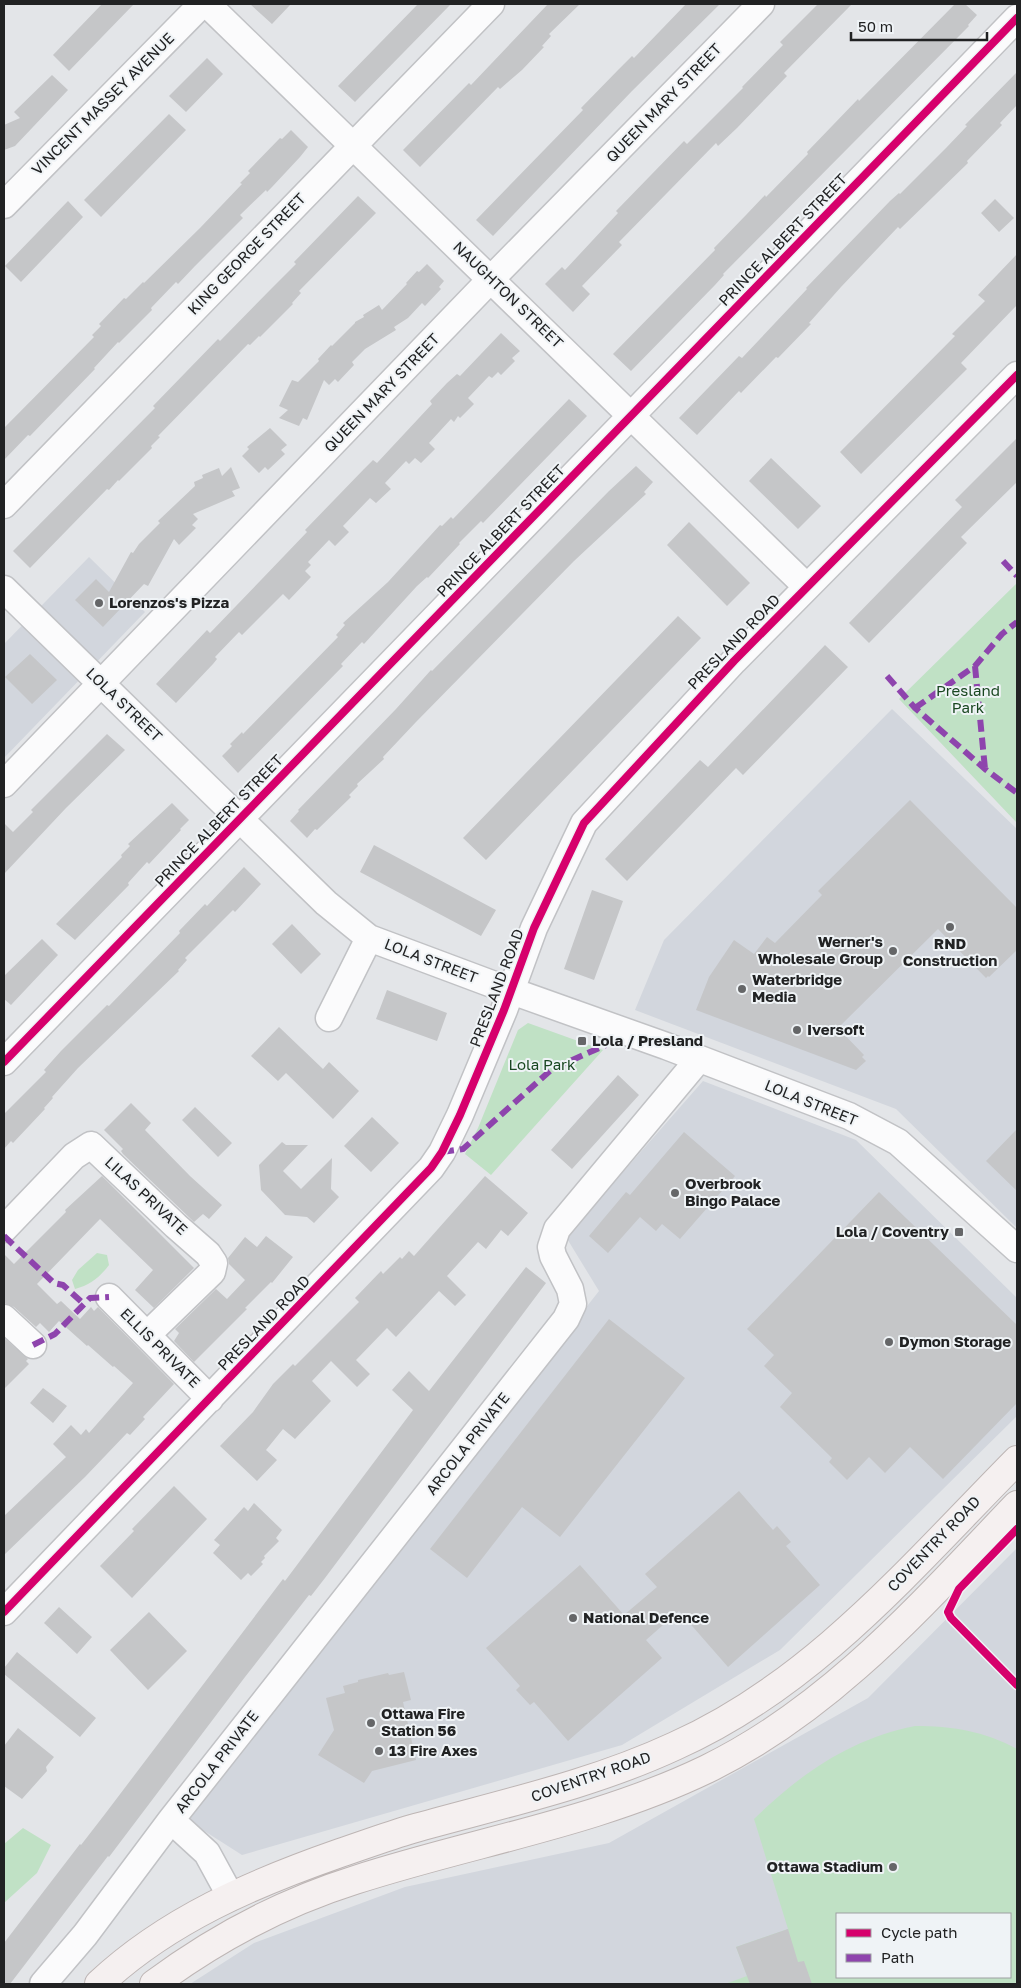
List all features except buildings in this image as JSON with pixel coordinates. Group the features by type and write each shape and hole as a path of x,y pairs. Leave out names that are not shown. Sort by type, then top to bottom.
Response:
{"main road":[{"name":"COVENTRY ROAD","path":"100,1984 132,1956 180,1924 276,1877 410,1830 584,1782 642,1761 700,1735 747,1707 803,1668 856,1623 1017,1460"},
{"path":"154,1984 222,1938 301,1899 381,1872 542,1829 614,1806 707,1769 762,1738 813,1703 876,1649 948,1578 1017,1504"},
{"path":"928,1550 948,1578"}],"street":[{"name":"VINCENT MASSEY AVENUE","path":"4,205 202,4"},
{"name":"NAUGHTON STREET","path":"207,4 807,587"},
{"name":"KING GEORGE STREET","path":"4,505 490,4"},
{"name":"QUEEN MARY STREET","path":"4,784 491,279 761,4"},
{"path":"1007,4 1017,16"},
{"name":"PRINCE ALBERT STREET","path":"4,1062 633,416 1017,16"},
{"name":"PRESLAND ROAD","path":"4,1612 432,1168 460,1116 512,991 534,928 584,823 734,661 1017,375"},
{"name":"LOLA STREET","path":"4,589 326,903 369,938 849,1116 898,1142 1017,1249"},
{"path":"329,1018 369,938"},
{"name":"ARCOLA PRIVATE","path":"43,1984 85,1935 171,1820 566,1319 573,1304 570,1289 553,1256 551,1247 557,1229 699,1059"},
{"name":"LILAS PRIVATE","path":"4,1228 74,1156 91,1145 208,1254 214,1263 212,1272 147,1335"},
{"name":"ELLIS PRIVATE","path":"109,1297 210,1399"},
{"path":"4,1318 33,1345"},
{"name":"ARCOLA PRIVATE","path":"171,1820 207,1853 232,1897"}],"shaded area":[{"path":"89,557 145,612 4,758 4,644"},
{"path":"892,709 1017,829 1017,1228 896,1109 635,1010 664,940"},
{"path":"703,1081 856,1140 1017,1298 1017,1416 780,1650 622,1745 242,1855 184,1818 599,1291 566,1237"},
{"path":"1017,1548 1017,1984 190,1984 254,1943 405,1887 609,1843 868,1698"}],"green space":[{"name":"Presland Park","path":"1017,583 1017,823 899,699"},
{"name":"Lola Park","path":"528,1023 603,1050 491,1175 465,1154 478,1128 518,1030"},
{"path":"97,1253 107,1255 109,1265 94,1280 75,1289 72,1280 78,1270"},
{"name":"Ottawa Stadium","path":"915,1726 942,1727 980,1734 1017,1749 1017,1984 725,1984 747,1976 736,1947 788,1929 754,1819 789,1787 808,1773 827,1760 869,1740"},
{"path":"23,1828 51,1845 37,1873 4,1903 4,1844"}],"marked path":[{"path":"1003,561 1017,576"},
{"path":"915,708 975,666 1002,634 1017,622"},
{"path":"975,666 985,769"},
{"path":"887,676 915,708 985,769 1017,793"},
{"path":"442,1152 463,1149 552,1069 606,1045"},
{"path":"4,1236 54,1283 63,1285 84,1304"},
{"path":"33,1345 55,1334 90,1298 109,1297"}],"cycle path":[{"path":"4,1062 1017,18"},
{"path":"4,1612 431,1168 442,1152 460,1115 504,1010 534,928 584,823 734,661 1017,375"},
{"path":"1017,1529 959,1589 948,1612 951,1618 1017,1685"}],"place":[{"name":"Lorenzos's Pizza","path":"99,603"},
{"name":"RND Construction","path":"950,927"},
{"name":"Werner's Wholesale Group","path":"893,951"},
{"name":"Waterbridge Media","path":"742,989"},
{"name":"Iversoft","path":"797,1030"},
{"name":"Lola / Presland","path":"582,1041"},
{"name":"Overbrook Bingo Palace","path":"675,1193"},
{"name":"Lola / Coventry","path":"959,1232"},
{"name":"Dymon Storage","path":"889,1342"},
{"name":"National Defence","path":"573,1618"},
{"name":"Ottawa Fire Station 56","path":"371,1723"},
{"name":"13 Fire Axes","path":"379,1751"},
{"name":"Ottawa Stadium","path":"893,1867"}]}
